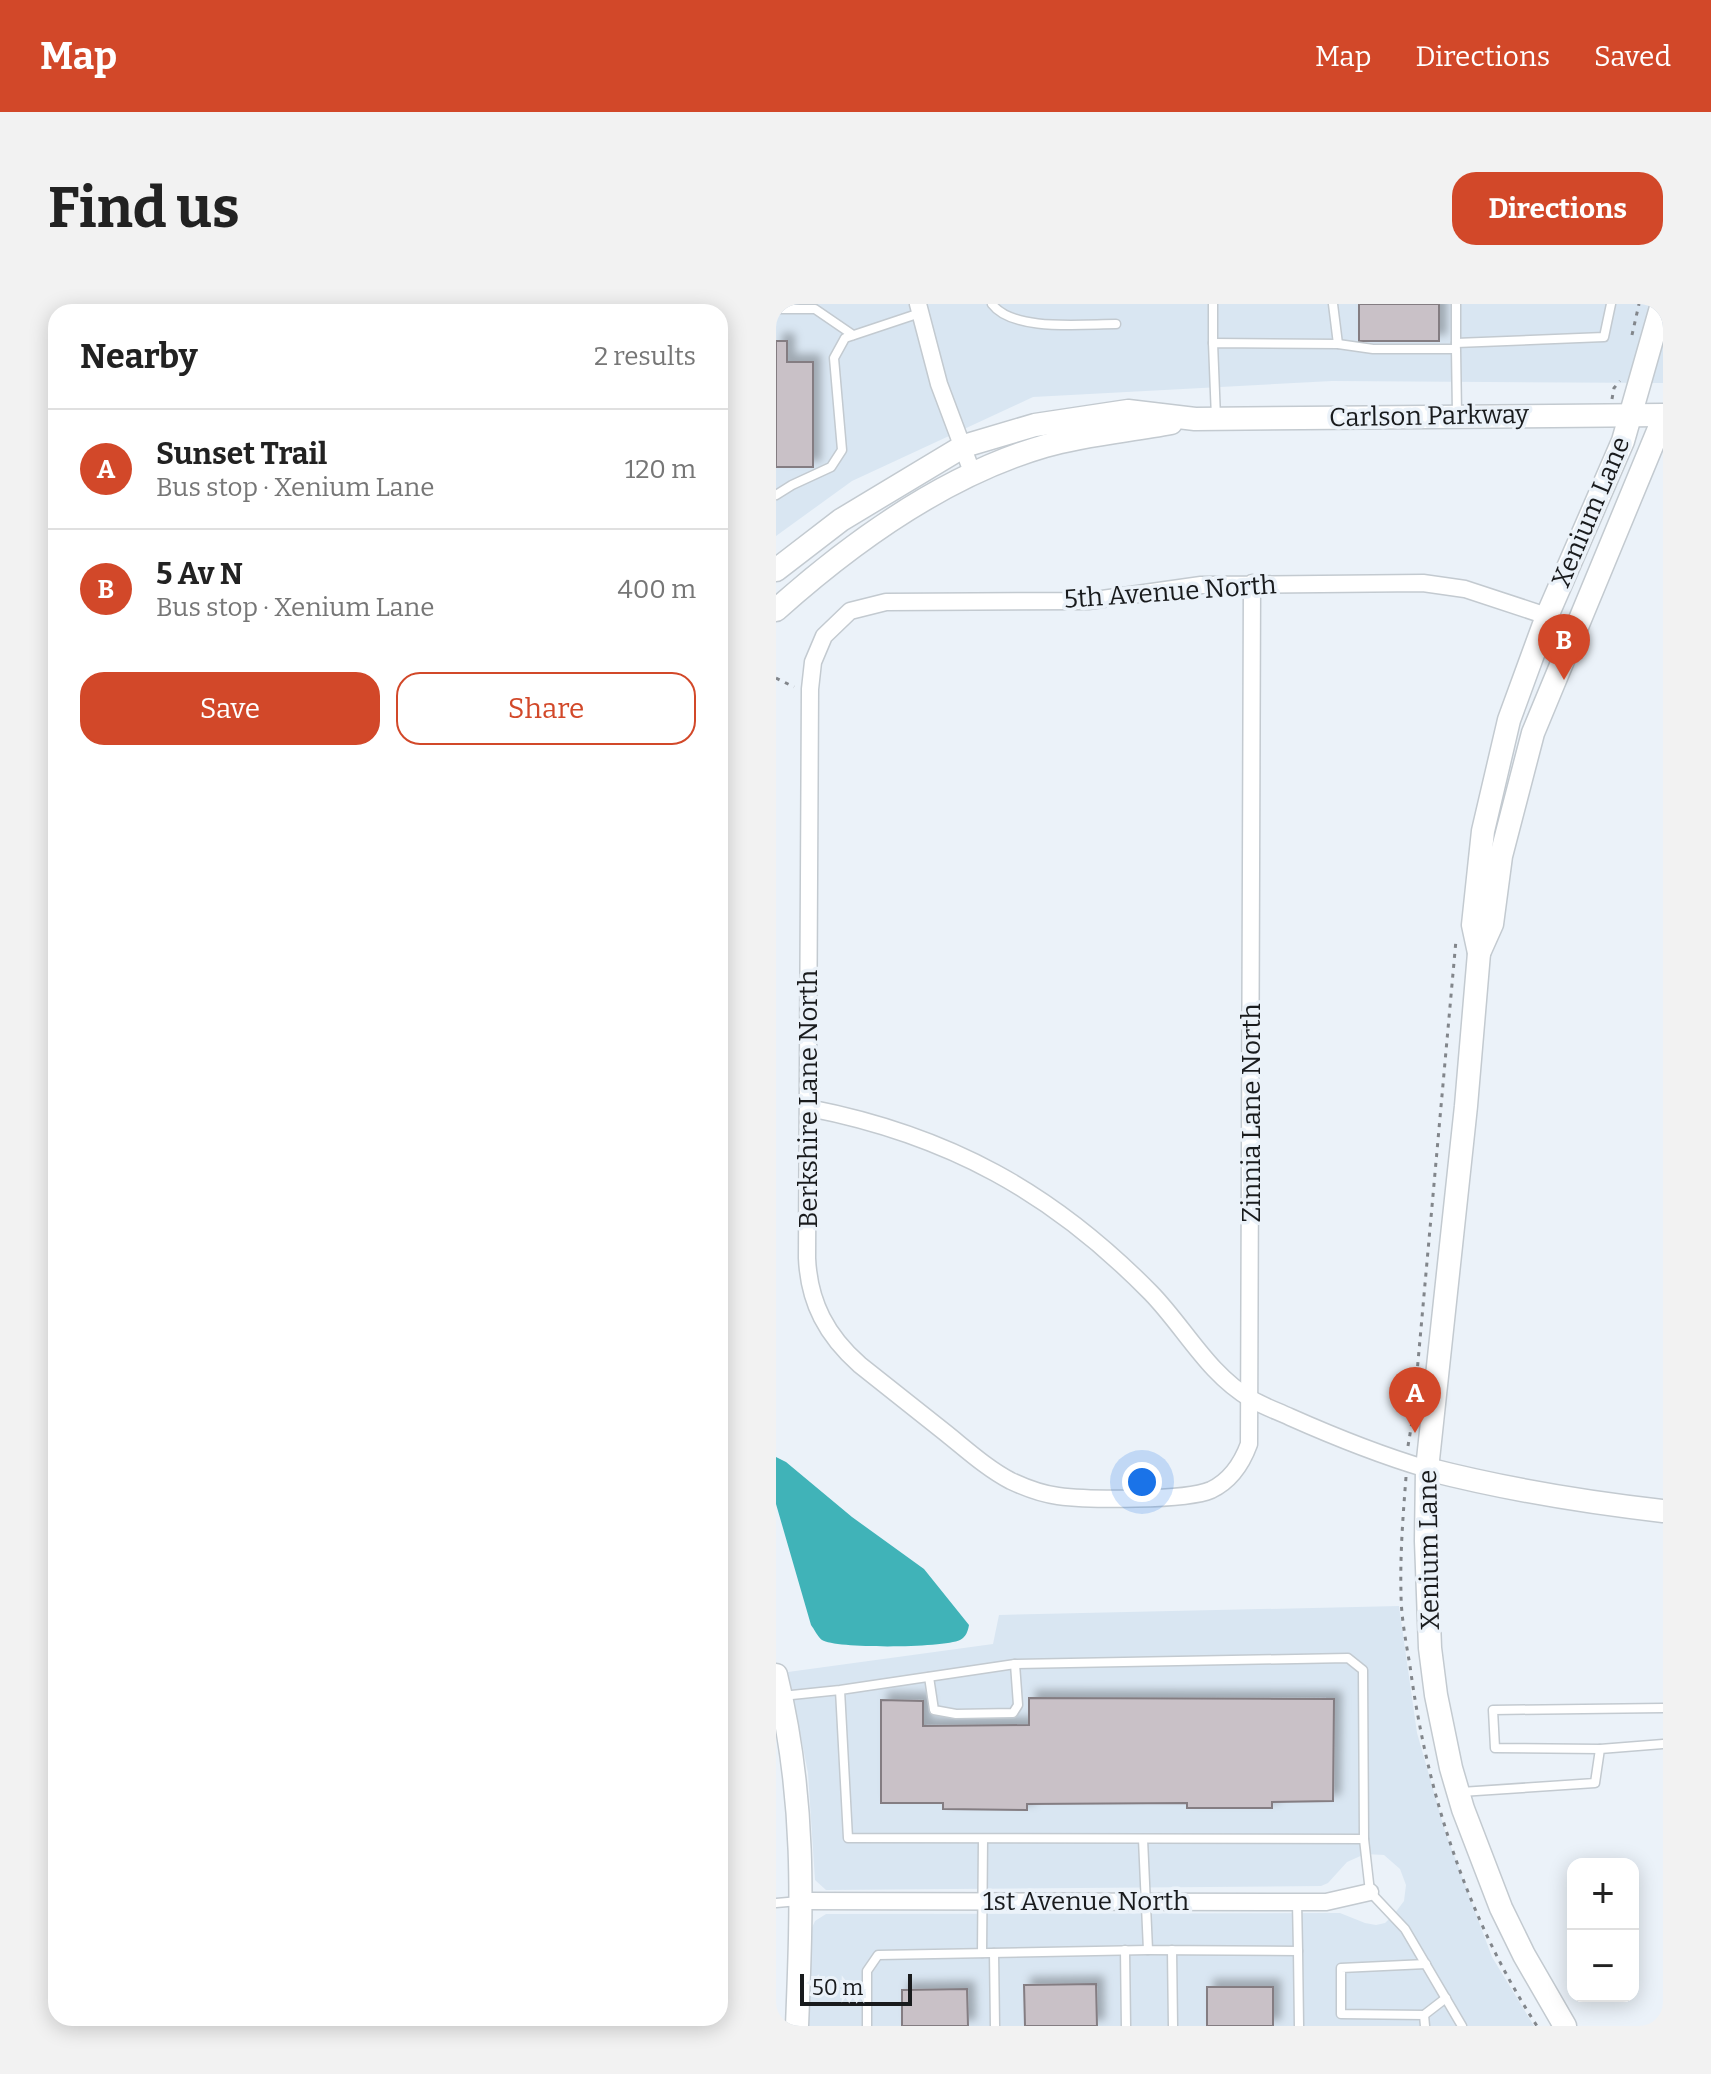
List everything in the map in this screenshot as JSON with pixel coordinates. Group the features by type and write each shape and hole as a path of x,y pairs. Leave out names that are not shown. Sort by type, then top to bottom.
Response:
{"main road":[{"name":"Xenium Lane","path":"1565,2026 1512,1933 1457,1793 1433,1674 1428,1614 1427,1469 1466,1106 1479,953 1473,925 1483,831 1509,720 1547,616 1602,492 1632,414 1662,304"},
{"name":"Carlson Parkway","path":"776,570 841,520 964,446 1035,425 1128,411 1206,419 1632,414 1663,417"},
{"name":"Xenium Lane","path":"1479,953 1492,924 1501,856 1533,733 1663,417"},
{"name":"Carlson Parkway","path":"776,610 862,541 972,472 1045,446 1095,435 1206,419"},
{"path":"1427,1469 1496,1486 1593,1503 1663,1511"},
{"path":"779,1686 797,1780 802,1901 797,2026"}],"street":[{"path":"919,308 939,384 972,472"},
{"name":"Zinnia Lane North","path":"1074,1497 1190,1496 1218,1485 1238,1467 1250,1436 1252,583"},
{"name":"5th Avenue North","path":"886,602 1088,601 1201,585 1423,583 1465,589 1547,616"},
{"name":"Berkshire Lane North","path":"886,602 850,611 824,636 813,662 810,689 808,1270 816,1306 826,1328 841,1348 860,1365 994,1471 1036,1491 1074,1497"},
{"path":"809,1108 915,1135 983,1166 1085,1231 1161,1303 1209,1364 1251,1399 1380,1454 1427,1469"},
{"name":"1st Avenue North","path":"802,1901 1326,1902 1370,1892"}],"lane":[{"path":"992,304 1008,318 1023,322 1116,324"},
{"path":"1206,419 1213,304"},
{"path":"1333,304 1338,344"},
{"path":"1456,304 1457,416"},
{"path":"1213,343 1338,344 1373,349 1604,337 1611,304"},
{"path":"776,495 831,467 842,450 834,358 845,338 919,308"},
{"path":"776,309 815,309 853,335"},
{"path":"779,1686 840,1690 1015,1664 1348,1658 1363,1670 1364,1839 1370,1892 1405,1929 1462,2026"},
{"path":"929,1677 934,1710 956,1714 1013,1713 1018,1705 1015,1664"},
{"path":"840,1690 848,1838 1364,1839"},
{"path":"1663,1708 1493,1710 1495,1748 1600,1749 1663,1744"},
{"path":"1457,1793 1595,1783 1600,1749"},
{"path":"982,1953 983,1839"},
{"path":"1143,1839 1148,1950"},
{"path":"776,1903 802,1901"},
{"path":"1297,1902 1299,2026"},
{"path":"867,2026 867,1971 878,1955 1125,1950 1298,1951"},
{"path":"1125,1950 1126,2026"},
{"path":"1172,1950 1173,2026"},
{"path":"994,1953 995,2026"},
{"path":"1426,1964 1341,1968 1341,2014 1424,2015 1446,1998"},
{"path":"1424,2015 1425,2026"}],"path":[{"path":"776,678 798,688 810,689"}],"shaded area":[{"path":"776,304 1663,304 1663,383 1332,381 1033,397 852,481 776,536"},
{"path":"1399,1606 1417,1733 1445,1831 1492,1957 1534,2026 808,2026 811,1930 815,1921 826,1914 1340,1913 1376,1925 1385,1923 1404,1901 1406,1885 1400,1869 1384,1855 1365,1854 1347,1862 1328,1883 1321,1886 826,1890 815,1880 808,1773 788,1672 993,1644 999,1615"}],"water":[{"path":"776,1457 924,1569 969,1625 964,1637 934,1645 890,1646 847,1645 822,1640 811,1625 776,1504"}],"building":[{"path":"1359,304 1439,304 1439,341 1359,341"},
{"path":"776,341 787,341 787,362 813,362 813,467 776,467"},
{"path":"1029,1698 1334,1699 1333,1801 1272,1802 1272,1808 1187,1808 1187,1803 1027,1804 1027,1810 943,1809 943,1803 881,1803 881,1700 923,1701 923,1726 1029,1725"},
{"path":"1096,1984 1097,2026 1025,2026 1024,1985"},
{"path":"1207,1987 1273,1987 1273,2026 1207,2026"},
{"path":"967,1989 968,2026 902,2026 902,1990"}],"place":[{"name":"5 Av N","path":"1564,680"},
{"name":"Sunset Trail","path":"1415,1433"}]}
